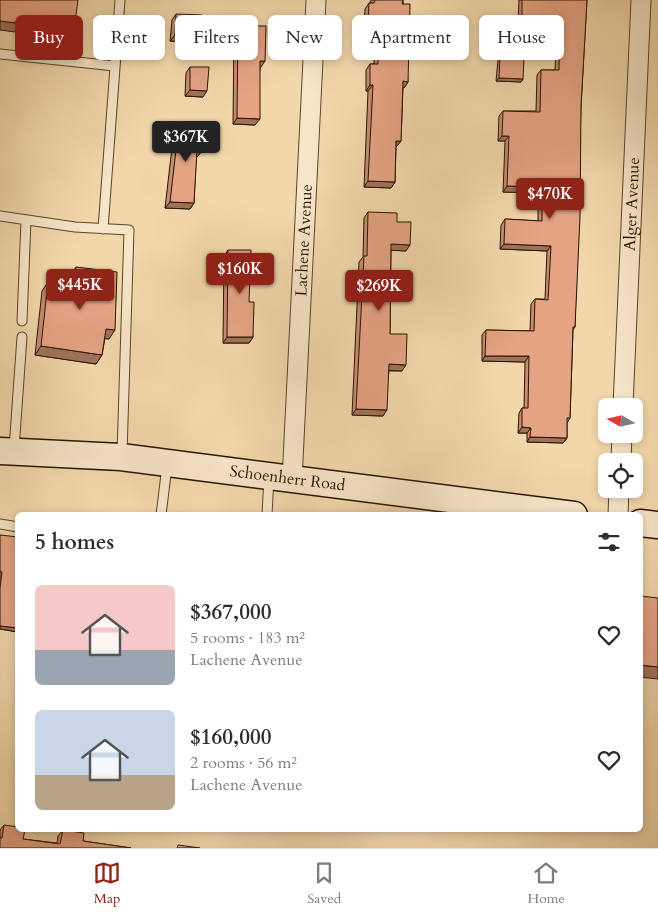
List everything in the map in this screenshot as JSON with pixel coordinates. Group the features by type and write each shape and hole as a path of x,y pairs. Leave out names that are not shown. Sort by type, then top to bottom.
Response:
{"main road":[{"name":"Schoenherr Road","path":"7,452 122,457 550,512"},
{"path":"643,523 658,525"}],"street":[{"name":"Lachene Avenue","path":"281,478 316,0"},
{"name":"Alger Avenue","path":"623,398 641,0"},
{"path":"618,512 619,498"}],"lane":[{"path":"103,229 120,0"},
{"path":"0,54 115,66"},
{"path":"0,216 103,229 128,230 122,457"},
{"path":"22,321 26,220"},
{"path":"7,452 22,338"},
{"path":"161,512 168,464"},
{"path":"268,512 281,478"},
{"path":"0,524 15,526"}],"building":[{"path":"0,0 78,0 76,15 15,15 15,23 0,21"},
{"path":"375,0 403,0 402,4 410,4 410,15 368,15 369,3 374,3"},
{"path":"522,0 587,0 581,106 580,217 575,327 573,327 570,418 567,418 567,438 530,437 531,428 522,427 522,408 528,408 529,356 485,356 486,330 534,331 535,299 548,300 551,246 504,244 505,219 542,221 542,187 507,186 509,136 502,136 503,111 540,112 541,70 559,70 559,60 564,60 564,15 522,15"},
{"path":"258,26 266,26 265,61 260,61 260,119 237,118 238,60 258,60"},
{"path":"378,60 409,60 408,82 403,81 401,141 396,141 395,182 368,181 373,85 370,85 370,64 378,64"},
{"path":"500,60 524,60 523,79 499,78"},
{"path":"190,67 209,67 207,91 190,90"},
{"path":"179,124 204,126 202,151 197,150 194,203 170,202"},
{"path":"368,212 397,213 397,222 411,222 410,245 391,244 390,334 407,334 406,365 389,364 387,410 356,409 364,256 367,256"},
{"path":"228,250 251,250 249,302 254,302 253,337 227,337"},
{"path":"76,267 117,272 115,330 106,329 102,355 41,346 48,282 58,283 60,271 75,274"},
{"path":"0,535 15,537 15,628 0,626 2,572 0,571"},
{"path":"643,596 658,598 658,667 643,665"},
{"path":"4,825 15,827 15,832 25,832 23,839 60,844 63,832 77,832 84,833 83,841 131,848 0,848 0,838 2,838"},
{"path":"178,845 200,848 177,848"}]}
